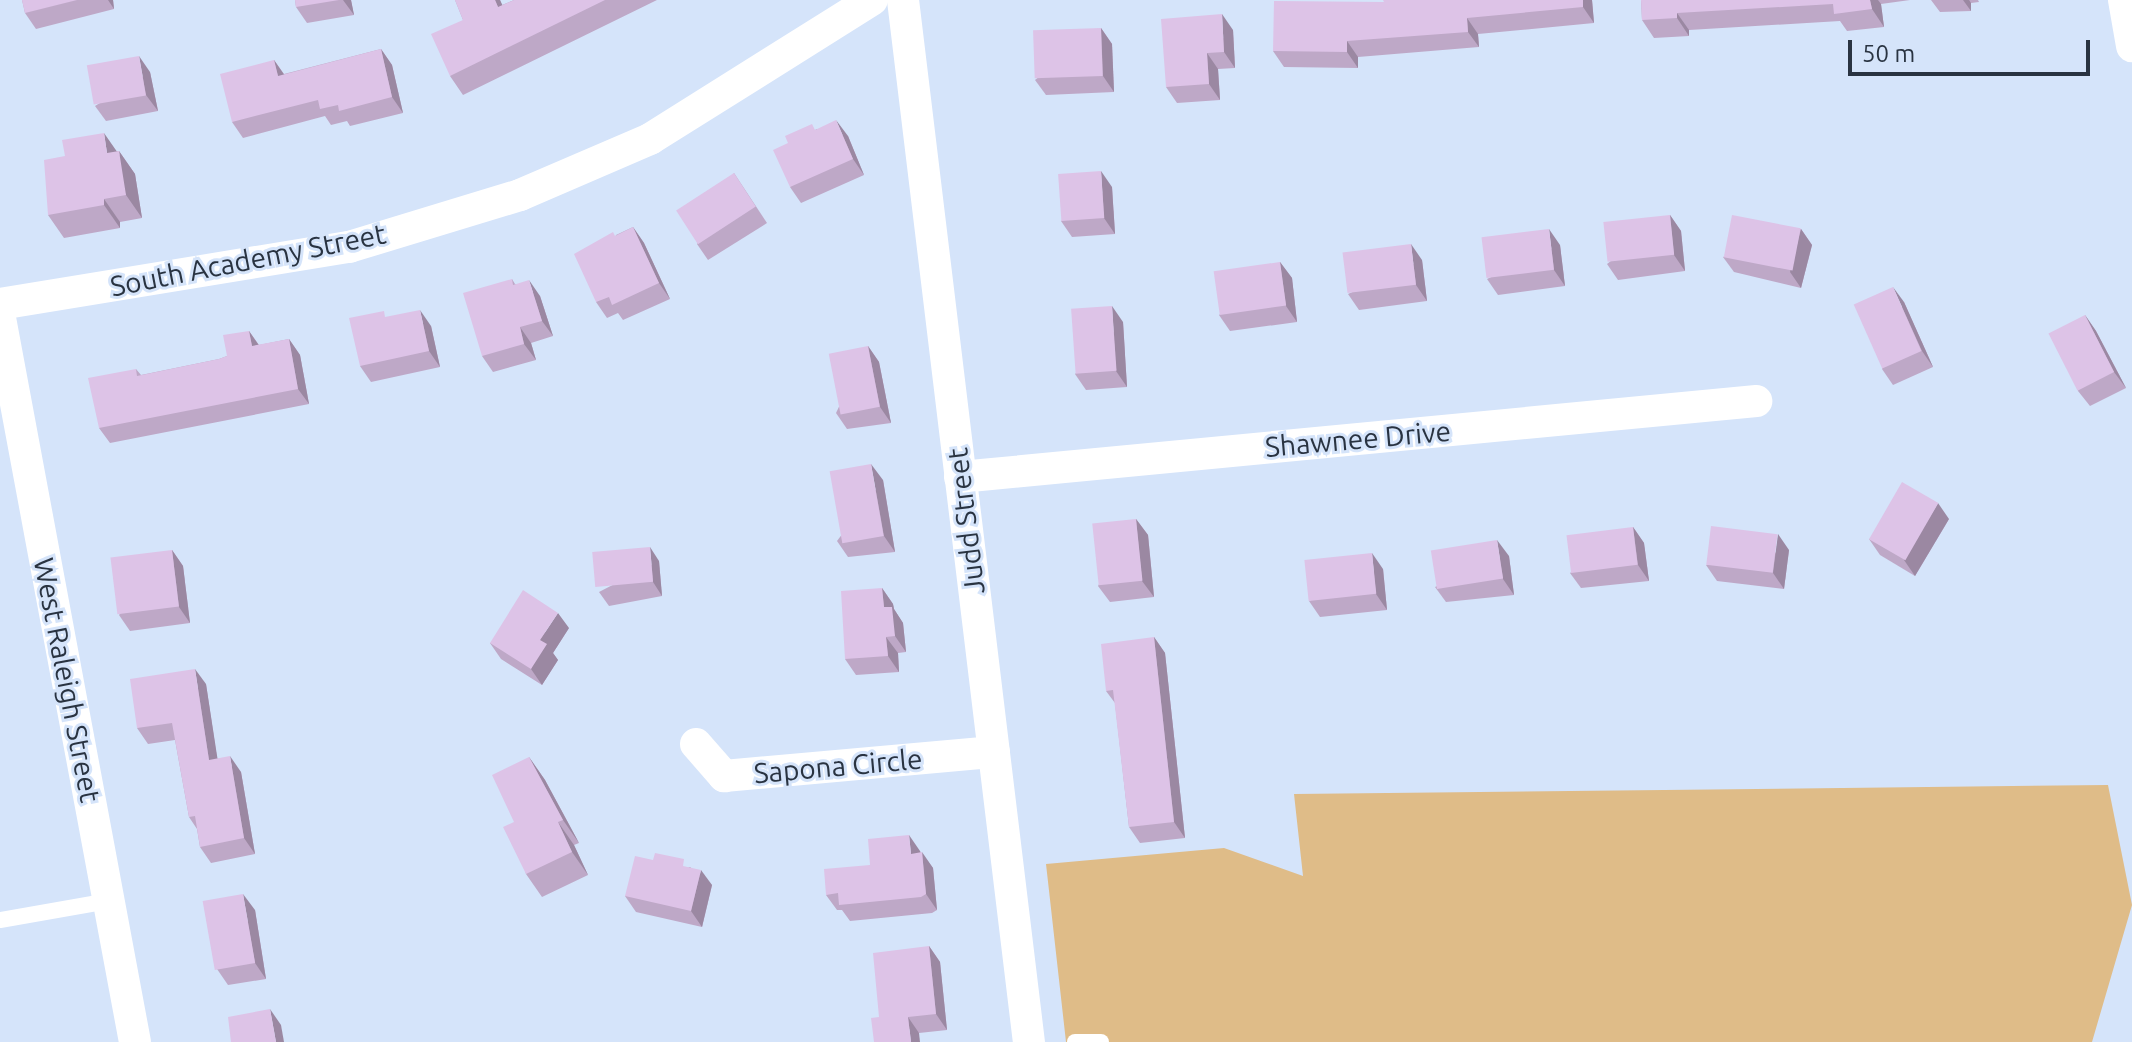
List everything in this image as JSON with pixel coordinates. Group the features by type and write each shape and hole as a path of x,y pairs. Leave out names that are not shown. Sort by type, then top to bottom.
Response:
{"street":[{"name":"South Academy Street","path":"0,304 349,247 520,195 650,139 872,0"},
{"name":"Judd Street","path":"903,0 1029,1042"},
{"path":"2124,0 2132,46"},
{"name":"West Raleigh Street","path":"0,318 135,1042"},
{"name":"Shawnee Drive","path":"960,477 1756,401"},
{"name":"Sapona Circle","path":"696,744 724,776 994,752"}],"lane":[{"path":"0,920 109,901"},
{"path":"1075,1042 1101,1042"}],"shaded area":[{"path":"2108,785 2132,905 2092,1042 1066,1042 1046,864 1224,848 1303,876 1294,794"}],"building":[{"path":"22,0 77,0 25,13"},
{"path":"295,0 339,0 296,7"},
{"path":"455,0 495,0 498,7 514,0 605,0 450,76 431,34 463,20"},
{"path":"1583,0 1583,7 1467,18 1468,32 1347,41 1347,52 1273,51 1274,1"},
{"path":"1641,0 1870,0 1872,9 1834,14 1833,4 1677,13 1677,18 1642,20"},
{"path":"1222,14 1224,52 1207,53 1209,84 1166,87 1161,19"},
{"path":"1101,28 1103,76 1035,78 1033,30"},
{"path":"381,49 392,97 339,111 338,105 320,109 318,100 232,122 220,74 274,60 278,76"},
{"path":"139,56 146,95 94,105 87,65"},
{"path":"836,120 853,159 790,187 773,150 788,143 785,136 812,124 815,130"},
{"path":"104,133 107,153 119,151 126,195 104,199 104,205 48,215 44,160 65,156 62,140"},
{"path":"1101,171 1104,218 1061,221 1058,174"},
{"path":"734,173 756,207 698,244 676,211"},
{"path":"1670,215 1674,255 1608,262 1603,222"},
{"path":"1732,215 1801,228 1793,271 1724,257"},
{"path":"633,227 659,283 612,305 609,297 596,302 574,254 613,232 615,236"},
{"path":"1549,229 1554,270 1487,278 1482,237"},
{"path":"1411,244 1416,285 1348,293 1343,252"},
{"path":"1280,262 1286,306 1220,315 1214,271"},
{"path":"512,279 513,285 529,280 542,321 520,327 524,344 482,356 463,293"},
{"path":"1893,287 1921,351 1882,368 1854,304"},
{"path":"1112,306 1117,371 1076,374 1071,309"},
{"path":"420,310 429,351 360,366 349,318 384,311 385,317"},
{"path":"2085,315 2114,372 2078,391 2048,334"},
{"path":"249,331 252,346 289,339 298,389 99,428 88,378 136,369 137,376 219,359 227,356 223,335"},
{"path":"868,346 880,407 841,414 829,354"},
{"path":"871,464 884,536 842,543 830,471"},
{"path":"1902,482 1938,503 1905,560 1869,539"},
{"path":"1136,519 1142,581 1099,585 1092,524"},
{"path":"1711,526 1778,534 1773,573 1706,565"},
{"path":"1633,527 1638,565 1571,573 1566,535"},
{"path":"1497,540 1503,579 1437,589 1431,550"},
{"path":"650,547 653,582 595,587 592,552"},
{"path":"172,550 179,607 117,614 110,558"},
{"path":"1372,553 1376,594 1309,601 1304,560"},
{"path":"882,588 884,607 892,607 895,636 886,637 888,656 845,659 841,591"},
{"path":"523,590 558,613 540,640 547,644 531,669 490,643"},
{"path":"1154,637 1174,822 1129,827 1113,690 1106,691 1101,644"},
{"path":"195,669 209,760 230,756 244,838 200,847 195,816 189,817 172,723 137,728 130,679"},
{"path":"529,757 563,820 558,822 572,852 526,874 503,827 514,822 492,775"},
{"path":"909,835 911,854 922,852 926,894 839,905 838,893 826,895 824,869 870,865 868,839"},
{"path":"655,853 684,859 683,866 701,870 691,911 625,896 635,856 653,860"},
{"path":"243,894 255,963 215,970 203,901"},
{"path":"929,946 936,1014 908,1017 911,1042 874,1042 871,1018 879,1017 873,953"},
{"path":"270,1009 276,1042 231,1042 228,1017"}]}
